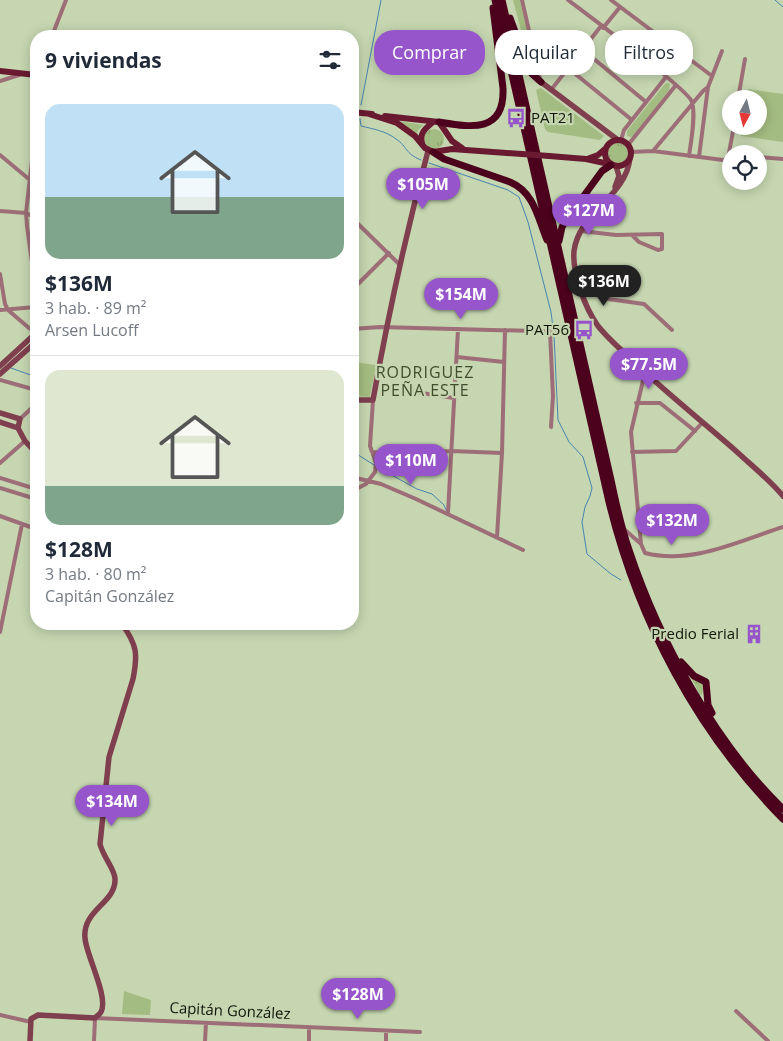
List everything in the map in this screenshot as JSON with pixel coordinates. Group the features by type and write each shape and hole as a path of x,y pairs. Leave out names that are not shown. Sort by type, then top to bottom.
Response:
{"highway":[{"path":"436,122 467,127 478,126 490,121 499,110 503,88 494,0"},
{"path":"494,0 614,520 631,575 647,616 668,661 705,723 740,770 783,818"},
{"path":"503,0 528,67 532,74 541,82"},
{"path":"503,0 622,528 646,596 671,650 718,729 756,779 783,808"},
{"path":"430,151 444,159 510,182 525,192 533,203 556,264"},
{"path":"560,254 559,241 563,224 602,171 612,165"},
{"path":"671,650 694,676 706,682 708,705 718,729"}],"main road":[{"path":"0,71 30,74"},
{"path":"359,113 436,122 454,144 468,150"},
{"path":"369,114 396,123 409,131 430,151 468,150 549,156 586,159 612,165 624,165 631,155 628,145 619,140 610,142 598,155 586,159"},
{"path":"422,144 422,132 436,122"},
{"path":"441,150 447,143 447,135"},
{"path":"605,148 605,157 612,165"}],"street":[{"path":"54,30 66,0"},
{"path":"522,0 541,82 619,140 623,132 666,77"},
{"path":"568,0 691,98 693,103 689,156"},
{"path":"611,0 712,76"},
{"path":"595,35 620,7"},
{"path":"699,156 708,87 722,51"},
{"path":"740,90 745,59"},
{"path":"595,60 646,102"},
{"path":"0,81 24,74"},
{"path":"551,90 563,75"},
{"path":"577,75 632,120"},
{"path":"628,145 676,85"},
{"path":"653,151 708,87"},
{"path":"359,487 368,481 376,472 376,463 370,446 373,400 386,327 400,265 430,151"},
{"path":"722,160 653,151 631,155 625,177 581,231 574,253 575,269 588,308 598,326 644,372 744,458 783,496"},
{"path":"0,155 30,180 26,213 30,245"},
{"path":"767,158 783,159"},
{"path":"612,165 619,173 619,179 614,192"},
{"path":"0,212 26,213 30,215"},
{"path":"359,225 400,265"},
{"path":"581,231 633,236 662,234 662,248 658,250 639,242 633,236"},
{"path":"360,283 389,253"},
{"path":"0,274 5,304 8,310 30,328"},
{"path":"580,287 598,291 608,299 644,304 672,330"},
{"path":"0,310 30,307"},
{"path":"359,329 386,327 571,332"},
{"path":"448,513 458,329"},
{"path":"497,538 502,453 505,330"},
{"path":"550,332 553,396 551,427"},
{"path":"1,364 30,338"},
{"path":"0,374 30,347"},
{"path":"456,357 504,362"},
{"path":"644,372 630,432 641,544 645,553 654,555 697,554 783,527"},
{"path":"0,380 30,388"},
{"path":"408,391 454,398"},
{"path":"359,400 373,400"},
{"path":"636,403 660,402 696,431"},
{"path":"30,409 20,418 18,428 30,446"},
{"path":"0,413 20,418"},
{"path":"0,422 18,428"},
{"path":"632,452 676,451 703,422"},
{"path":"0,463 25,441"},
{"path":"372,452 450,451 502,453"},
{"path":"0,478 30,487"},
{"path":"359,479 381,484 448,513 523,550"},
{"path":"0,488 30,497"},
{"path":"0,516 30,527"},
{"path":"0,632 22,524"},
{"path":"622,528 641,544"},
{"path":"94,1041 95,1018 102,1009 101,993 86,944 85,929 89,918 110,895 115,884 115,874 102,853 100,844 109,757 134,679 135,646 126,630"},
{"path":"736,1011 768,1041"},
{"path":"0,1015 31,1022 30,1041"},
{"name":"Capitán González","path":"31,1022 32,1017 38,1015 420,1032"},
{"path":"205,1041 206,1022"},
{"path":"309,1027 309,1041"},
{"path":"386,1031 386,1041"}],"green space":[{"path":"513,0 520,0 527,30 521,30"},
{"path":"667,83 670,84 669,90 634,136 627,136 627,131"},
{"path":"541,88 604,136 600,140 548,132 545,129 536,90"},
{"path":"768,92 783,94 783,142 741,136 768,135"},
{"path":"398,121 424,125 417,134"},
{"path":"434,129 441,132 444,139 441,146 434,149 427,146 424,139 427,132"},
{"path":"618,143 625,146 628,153 625,160 618,163 611,160 608,153 611,146"},
{"path":"359,363 376,365 370,397 359,396"},
{"path":"691,677 704,683 702,695 700,695"},
{"path":"124,991 151,1000 150,1015 122,1014"}],"waterway":[{"path":"361,105 381,0"},
{"path":"775,0 783,7"},
{"path":"360,119 361,126 392,136 412,155 421,160"},
{"path":"429,163 508,190 519,197 528,222 551,312 553,328"},
{"path":"554,335 558,420 569,442 583,457 592,488 582,522 587,554 621,580"},
{"path":"11,368 30,375"},
{"path":"359,455 374,465"},
{"path":"377,467 417,489 432,494 444,505 446,510"}],"place":[{"name":"PAT21","path":"516,118"},
{"name":"PAT56","path":"584,330"},
{"name":"Predio Ferial","path":"754,634"}],"district":[{"name":"RODRIGUEZ PEÑA ESTE","path":"425,381"}]}
